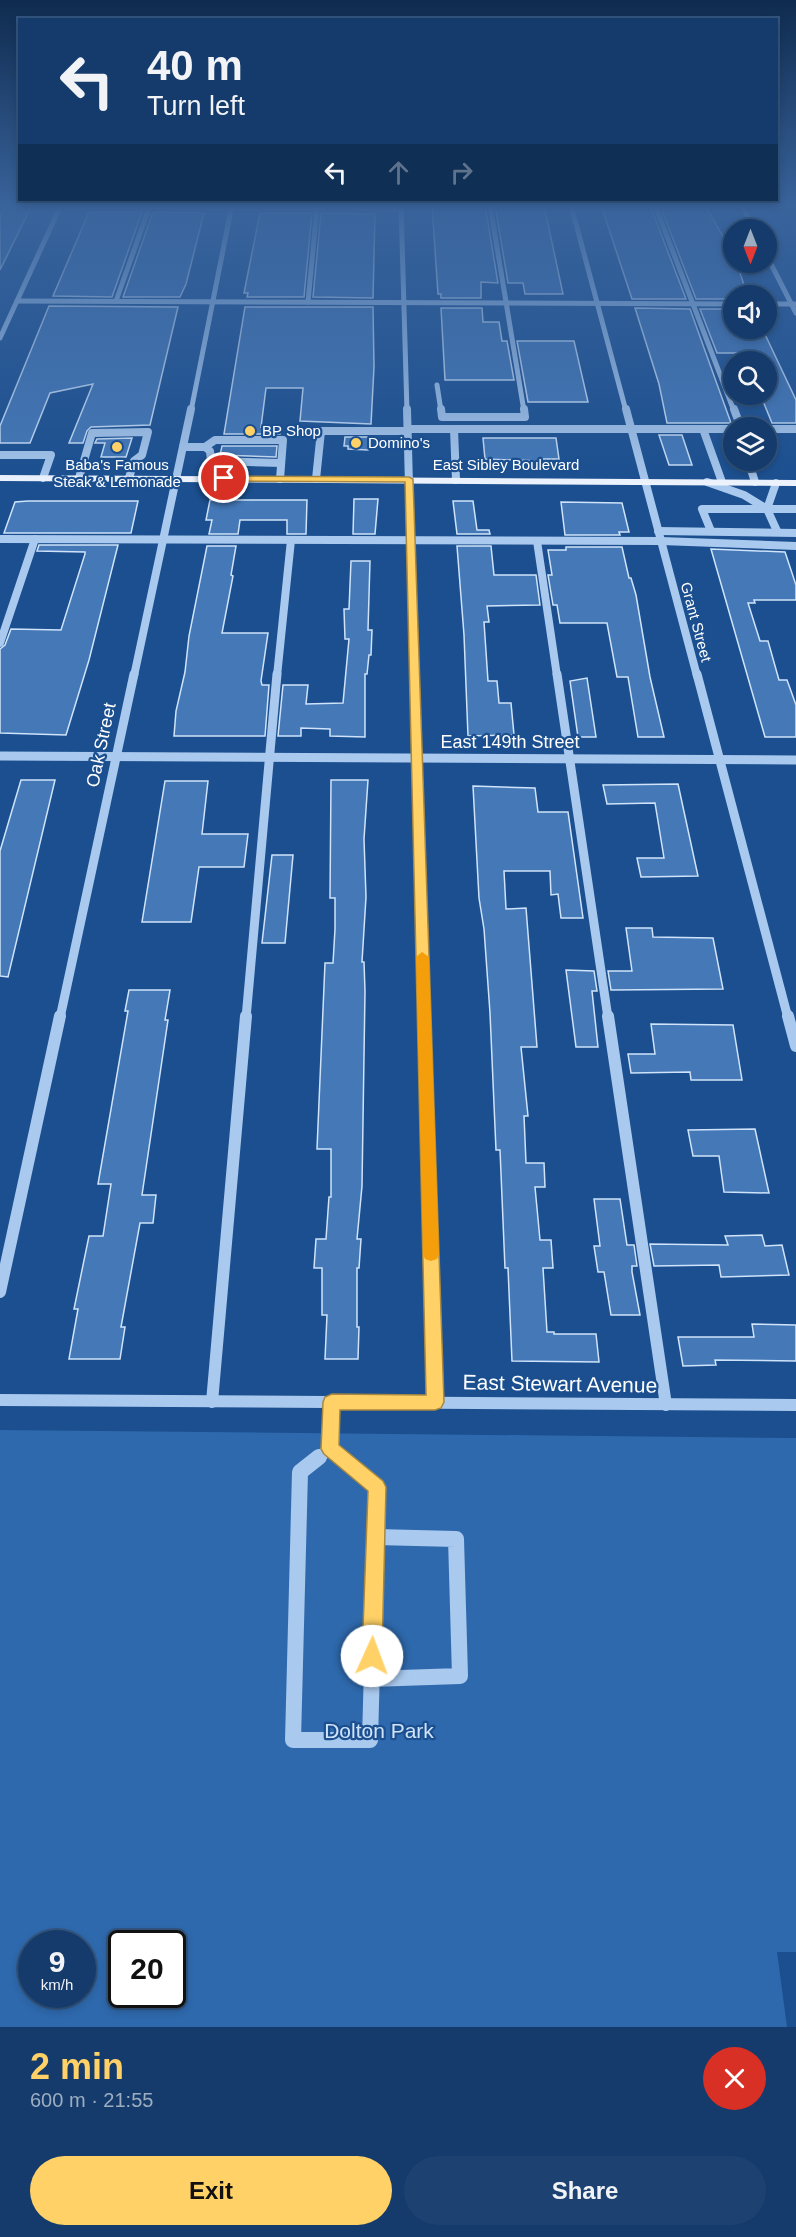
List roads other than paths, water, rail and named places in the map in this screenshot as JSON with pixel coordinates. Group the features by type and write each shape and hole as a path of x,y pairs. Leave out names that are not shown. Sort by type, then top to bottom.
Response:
{"main road":[{"name":"East Sibley Boulevard","path":"0,478 796,483"}],"street":[{"path":"437,386 442,417 525,417 505,300"},
{"name":"Grant Street","path":"596,300 796,1046"},
{"path":"694,300 737,417"},
{"path":"0,338 17,301 723,304"},
{"name":"Oak Street","path":"0,1292 162,538 177,478 212,302"},
{"path":"404,302 435,1402"},
{"path":"777,304 794,304 796,312"},
{"path":"454,429 456,480"},
{"path":"702,429 722,482"},
{"path":"316,479 321,431 723,429"},
{"path":"777,429 796,429"},
{"path":"79,478 92,433 148,432 142,455 134,460 129,478"},
{"path":"183,447 205,447 215,440 283,440 280,479"},
{"path":"205,447 210,452 211,461 281,463"},
{"path":"0,455 51,455 43,478"},
{"path":"752,471 755,482"},
{"path":"707,482 744,495 767,509 777,531"},
{"path":"767,509 776,483"},
{"path":"711,531 702,509 796,509"},
{"path":"658,531 796,533"},
{"path":"0,539 661,541 796,546"},
{"path":"0,643 35,539"},
{"path":"212,1402 269,757 291,540"},
{"path":"537,541 572,759 666,1405"},
{"name":"East 149th Street","path":"0,756 796,760"},
{"name":"East Stewart Avenue","path":"0,1400 796,1405"},
{"path":"330,1449 332,1402"},
{"path":"330,1449 377,1487 370,1740 292,1740 300,1472 330,1449"},
{"path":"371,1679 460,1676 456,1539 376,1537"}],"place":[{"name":"BP Shop","path":"250,431"},
{"name":"Domino's","path":"356,443"},
{"name":"Baba's Famous Steak & Lemonade","path":"117,447"}],"park label":[{"name":"Dolton Park","path":"379,1731"}]}
